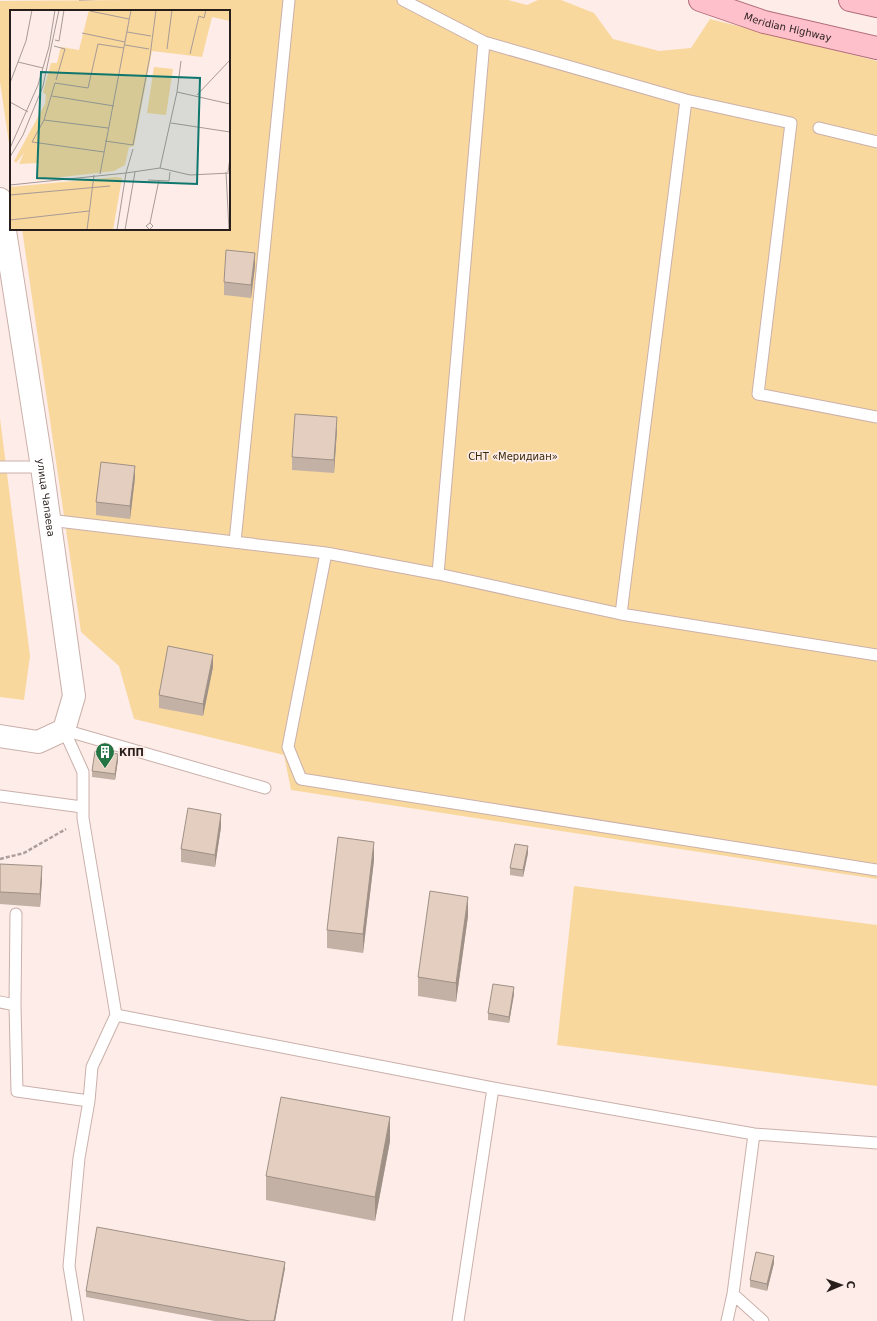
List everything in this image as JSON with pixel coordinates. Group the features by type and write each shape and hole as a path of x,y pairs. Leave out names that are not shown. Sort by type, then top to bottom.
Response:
{"main road":[{"name":"Meridian Highway","path":"700,0 764,22 877,48"},
{"path":"850,0 877,6"}],"street":[{"name":"улица Чапаева","path":"0,199 42,466 74,696 64,730"},
{"path":"0,736 38,742 64,730"}],"lane":[{"path":"235,542 288,0"},
{"path":"403,0 484,42 686,100 791,123 758,394 877,417"},
{"path":"438,574 484,42"},
{"path":"622,614 686,100"},
{"path":"819,128 877,142"},
{"path":"0,467 42,466"},
{"path":"49,520 326,552 438,574 622,614 877,655"},
{"path":"326,552 288,747 301,779 877,870"},
{"path":"64,730 265,788"},
{"path":"64,730 83,772 83,818 116,1014 92,1067 89,1101 79,1158 69,1266 78,1321"},
{"path":"0,796 82,807"},
{"path":"16,914 15,1005 17,1091 89,1101"},
{"path":"0,1002 15,1005"},
{"path":"116,1014 493,1088 754,1134 877,1143"},
{"path":"458,1321 493,1088"},
{"path":"727,1321 733,1294 754,1134"},
{"path":"733,1294 763,1321"}],"path":[{"path":"0,859 24,853 83,818"}],"green space":[{"name":"СНТ «Меридиан»","path":"508,0 527,5 538,0 561,0 594,13 613,39 659,51 691,48 710,19 877,61 877,879 291,790 284,755 134,719 119,666 81,632 22,230 230,230 230,10 10,10 10,150 0,82 0,1"},
{"path":"0,418 30,656 24,700 0,697"},
{"path":"574,886 877,925 877,1086 557,1045"}],"building":[{"path":"226,250 255,253 251,285 224,282"},
{"path":"295,414 337,417 334,460 292,457"},
{"path":"101,462 135,466 130,506 96,502"},
{"path":"168,646 213,655 203,704 159,695"},
{"name":"КПП","path":"95,751 118,754 115,774 92,771"},
{"path":"188,808 221,814 215,855 181,849"},
{"path":"338,837 374,842 363,934 327,930"},
{"path":"515,844 528,846 523,870 510,868"},
{"path":"0,864 42,866 40,894 0,892"},
{"path":"430,891 468,897 456,983 418,977"},
{"path":"493,984 514,987 509,1017 488,1013"},
{"path":"281,1097 390,1117 375,1197 266,1176"},
{"path":"97,1227 285,1262 274,1321 250,1321 86,1291"},
{"path":"756,1252 774,1256 767,1284 750,1280"}],"place":[{"name":"КПП","path":"105,769"}]}
